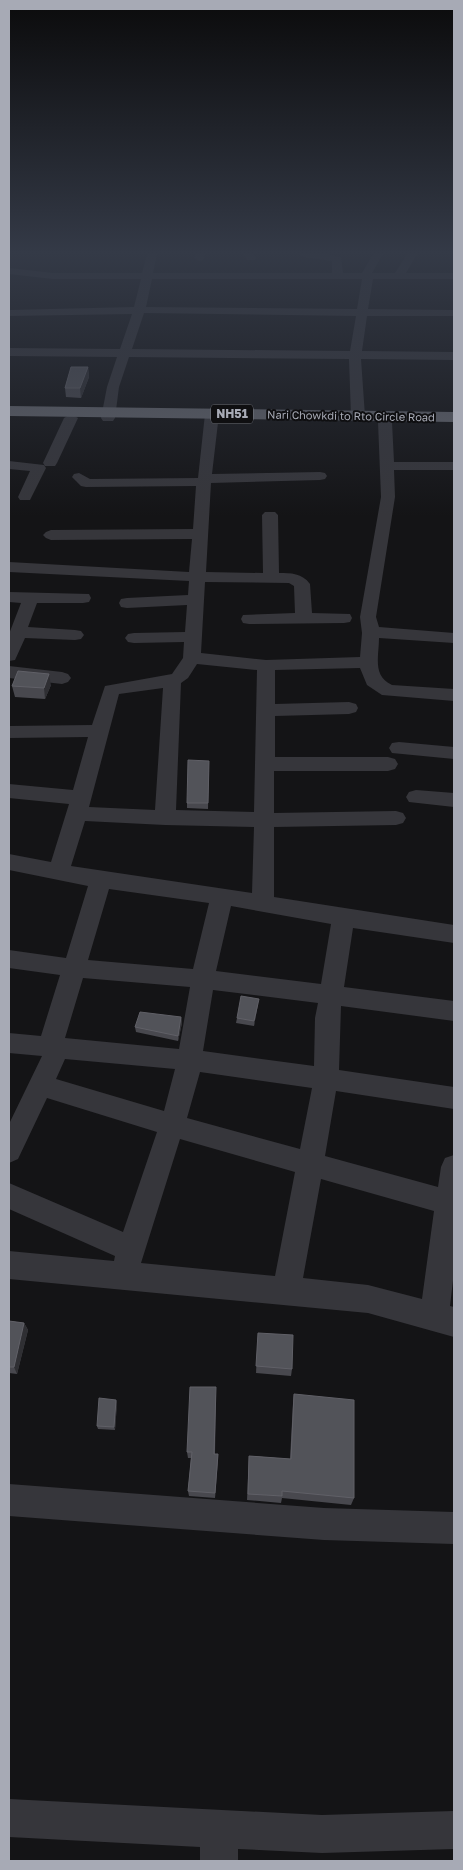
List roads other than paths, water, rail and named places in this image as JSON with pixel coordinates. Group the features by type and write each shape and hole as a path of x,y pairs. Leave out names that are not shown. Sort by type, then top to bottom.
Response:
{"highway":[{"name":"NH51","path":"9,411 454,423"},
{"name":"NH51","path":"9,417 71,418 109,415"},
{"name":"Nari Chowkdi to Rto Circle Road","path":"212,417 454,417"}],"street":[{"path":"109,415 114,387 129,341"},
{"path":"358,341 356,356 358,416"},
{"path":"9,352 450,356 448,372"},
{"path":"59,872 111,690 124,686 172,680 180,677 192,658 205,480 212,417"},
{"path":"50,463 71,418"},
{"path":"385,422 388,497 368,617 371,632 368,662 374,683 381,689 454,695"},
{"path":"9,465 39,468 25,497"},
{"path":"387,466 454,466"},
{"path":"78,477 86,482 320,476"},
{"path":"270,515 271,578"},
{"path":"51,535 201,534"},
{"path":"9,567 199,577 293,578 301,582 304,618"},
{"path":"9,597 83,598"},
{"path":"9,656 32,598"},
{"path":"127,603 196,600"},
{"path":"248,619 344,618"},
{"path":"18,632 75,635"},
{"path":"371,632 454,638"},
{"path":"134,638 194,636"},
{"path":"192,658 266,665 368,662"},
{"path":"262,903 266,665"},
{"path":"9,672 62,678"},
{"path":"165,818 172,680"},
{"path":"266,710 349,708"},
{"path":"9,732 99,731"},
{"path":"399,748 454,753"},
{"path":"264,764 388,764"},
{"path":"9,791 79,805 94,816 264,820 396,818"},
{"path":"416,797 454,800"},
{"path":"9,862 101,880 222,896 454,934"},
{"path":"9,1151 40,1085 54,1047 74,968 101,880"},
{"path":"123,1276 186,1081 203,979 222,896"},
{"path":"286,1291 312,1163 326,1080 328,1018 343,917"},
{"path":"9,959 74,968 203,979 454,1011"},
{"path":"9,1043 190,1060 454,1098"},
{"path":"40,1085 172,1125 452,1203"},
{"path":"9,1265 368,1299 444,1319 454,1167"},
{"path":"9,1196 132,1249"},
{"path":"9,1500 324,1524 454,1528"},
{"path":"9,1818 219,1845 322,1834 454,1830"}]}
